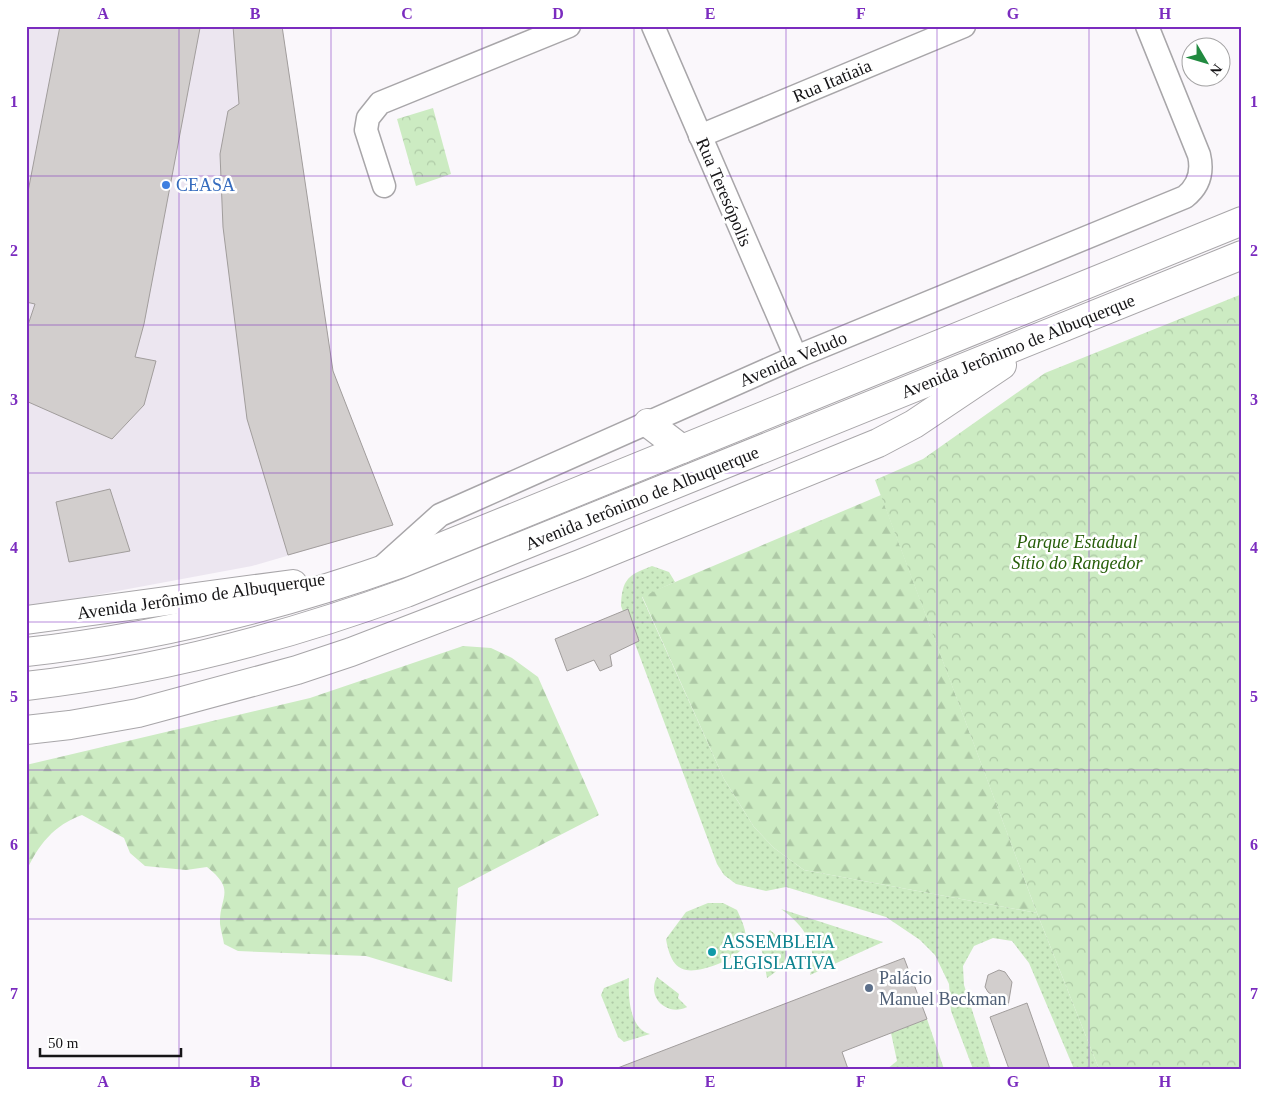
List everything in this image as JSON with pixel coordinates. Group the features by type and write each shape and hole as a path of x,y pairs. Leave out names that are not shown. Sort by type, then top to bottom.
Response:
{"main road":[{"name":"Avenida Jerônimo de Albuquerque","path":"26,652 129,637 196,623 262,607 376,572 1242,221"},
{"name":"Avenida Jerônimo de Albuquerque","path":"26,686 120,672 193,657 334,619 415,590 1242,256"},
{"path":"26,730 70,726 138,713 296,670 351,652 571,568 878,443 914,424 1048,334"},
{"path":"923,351 944,357 954,372 953,389 943,405"},
{"path":"648,423 682,449"},
{"name":"Avenida Jerônimo de Albuquerque","path":"26,620 376,572"}],"street":[{"path":"384,186 366,130 368,118 380,103 568,26"},
{"name":"Rua Teresópolis","path":"653,26 796,357"},
{"name":"Rua Itatiaia","path":"700,136 964,26"},
{"name":"Avenida Veludo","path":"376,572 440,515 796,357 1185,197 1192,192 1199,180 1201,165 1199,155 1148,26"}],"shaded area":[{"name":"CEASA","path":"26,26 282,26 333,371 393,525 252,566 26,608"}],"green space":[{"path":"433,108 451,174 416,186 397,119"},
{"name":"Parque Estadual Sítio do Rangedor","path":"1242,294 1242,1069 1099,1069 1037,913 875,480 923,459 1045,373"},
{"path":"881,495 1037,913 804,870 774,848 754,827 724,779 642,596"},
{"path":"652,566 669,572 675,582 642,597 724,779 754,827 774,848 804,870 1037,913 1099,1069 1074,1069 1029,963 1012,941 993,938 974,946 963,966 964,985 991,1069 973,1069 951,1011 949,984 935,955 920,940 886,917 786,887 766,891 736,884 724,875 717,864 621,606 623,590 628,579 637,572"},
{"path":"463,646 491,648 512,658 538,677 599,815 458,888 452,982 366,956 238,951 224,944 220,914 224,888 222,882 207,867 186,870 145,866 130,853 124,838 82,815 63,824 48,837 36,853 26,872 26,765 310,698"},
{"path":"708,903 723,903 737,910 745,930 745,943 737,954 718,964 698,970 683,969 672,960 666,939 686,912"},
{"path":"781,909 883,942 810,975 813,955 808,938 796,922"},
{"path":"770,930 783,943 786,955 781,967 767,978 762,951 758,947"},
{"path":"657,977 679,994 678,998 687,1007 672,1009 660,1003 654,992 654,984"},
{"path":"629,978 630,1002 634,1019 643,1031 650,1034 624,1042 618,1037 601,995 604,988"},
{"path":"927,1019 944,1069 887,1069 897,1061 891,1033"}],"building":[{"path":"60,26 190,26 200,28 144,324 135,357 156,361 144,405 112,439 26,401 26,331 35,304 26,302 26,202"},
{"path":"233,26 282,26 333,371 393,525 288,555 247,419 223,227 220,154 228,111 239,104"},
{"path":"110,489 130,551 69,562 56,502"},
{"path":"628,609 639,641 610,655 612,666 600,671 594,660 567,671 555,639"},
{"name":"Palácio Manuel Beckman","path":"904,958 927,1019 842,1052 848,1069 615,1069"},
{"path":"999,970 1005,972 1012,982 1008,1006 988,992 985,987 988,975"},
{"path":"1027,1003 1050,1069 1009,1069 990,1017"}],"place":[{"name":"CEASA","path":"166,185"},
{"name":"ASSEMBLEIA LEGISLATIVA","path":"712,952"},
{"name":"Palácio Manuel Beckman","path":"869,988"}]}
